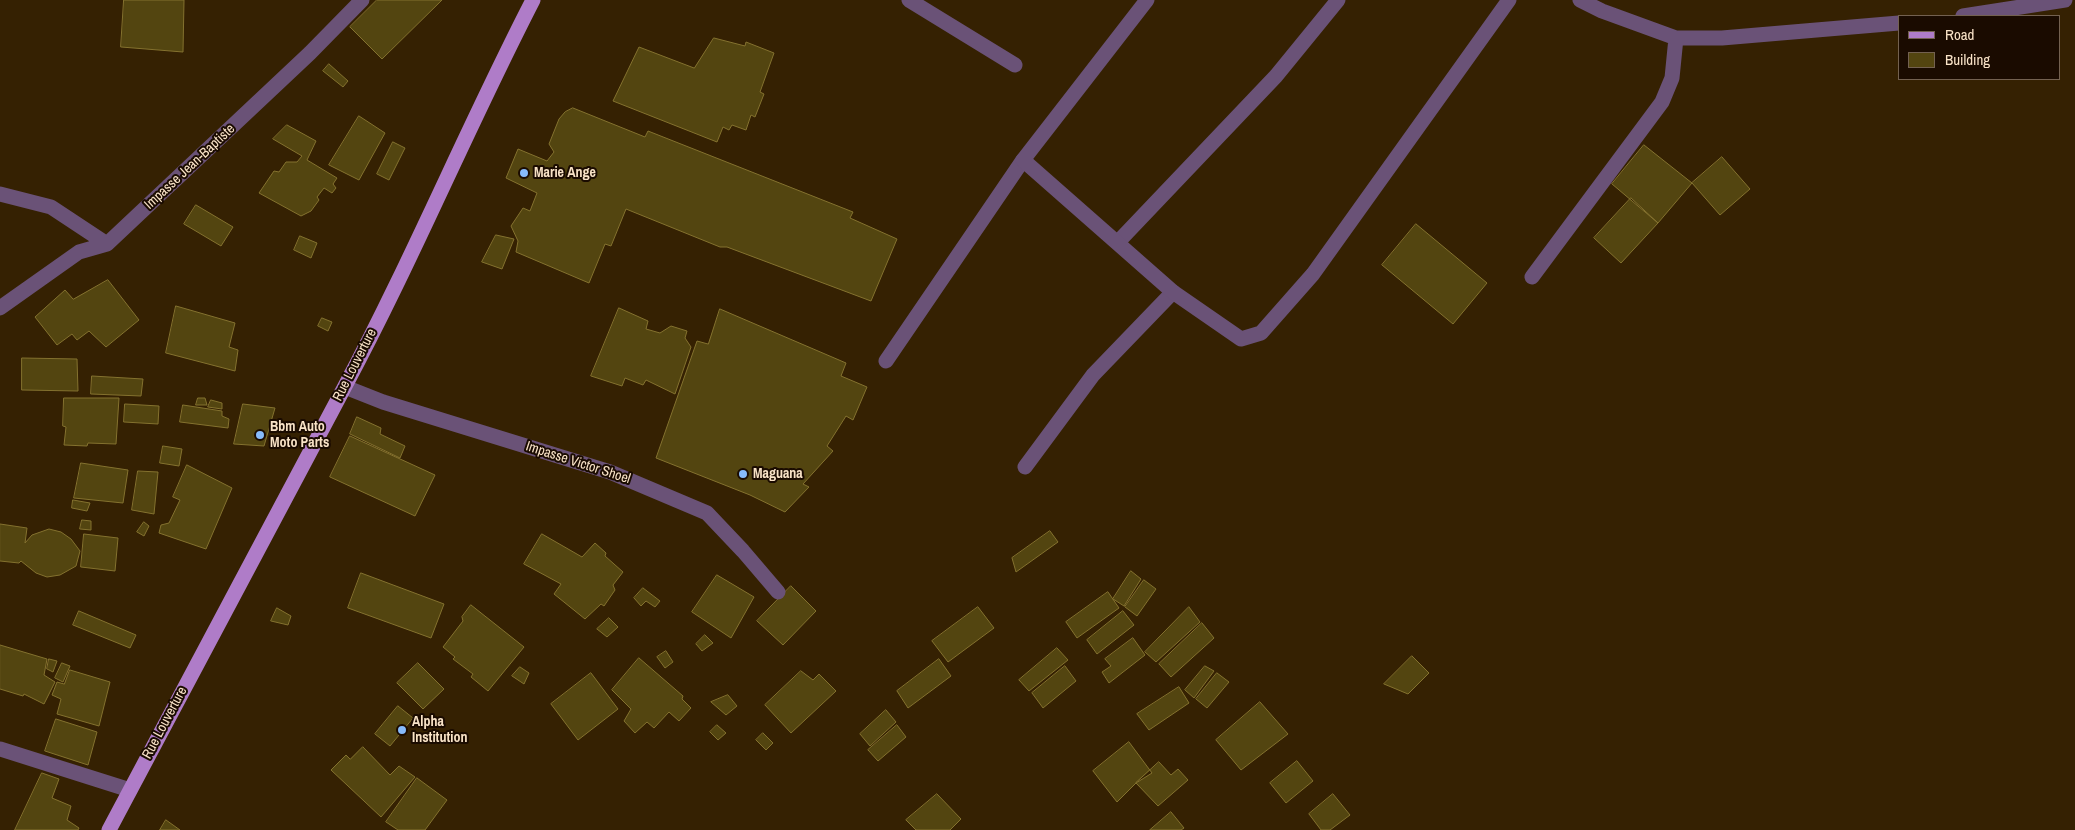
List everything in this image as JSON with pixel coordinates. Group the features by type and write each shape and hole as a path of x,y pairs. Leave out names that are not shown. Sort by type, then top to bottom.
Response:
{"main road":[{"name":"Rue Louverture","path":"109,830 344,388 430,217 502,59 533,0"}],"street":[{"name":"Impasse Jean-Baptiste","path":"0,308 79,252 107,244 303,60 362,0"},
{"path":"908,0 1015,66"},
{"path":"886,360 1023,160 1147,0"},
{"path":"1118,242 1276,76 1338,0"},
{"path":"1023,160 1173,292 1241,339 1261,333 1313,274 1510,0"},
{"path":"1580,0 1602,11 1676,38 1722,38 1898,23"},
{"path":"1969,15 2065,0"},
{"path":"1532,276 1662,102 1672,78 1676,38"},
{"path":"0,194 51,207 107,244"},
{"path":"1025,467 1093,375 1173,292"},
{"name":"Impasse Victor Shoel","path":"344,388 383,402 610,472 707,513 778,592"},
{"path":"0,749 130,790"}],"building":[{"path":"124,0 184,0 183,52 121,47"},
{"path":"377,0 442,0 382,59 350,27"},
{"path":"714,38 745,46 746,42 774,53 760,92 764,94 755,117 751,115 746,130 732,125 729,130 723,127 717,142 613,101 639,47 694,68"},
{"path":"329,64 348,81 343,87 323,71"},
{"path":"573,108 645,137 648,131 853,212 850,218 897,239 871,301 727,247 720,247 626,209 611,246 605,244 589,283 516,252 518,241 511,226 523,208 530,211 537,193 506,178 518,149 547,161 554,152 549,144 559,119 565,112"},
{"path":"359,116 385,133 359,180 329,165"},
{"path":"287,125 316,141 307,160 337,178 333,184 336,188 332,193 324,188 317,197 319,200 311,211 301,216 259,193 274,171 279,172 286,162 297,162 302,156 273,139"},
{"path":"393,142 405,148 389,180 377,174"},
{"path":"1644,145 1692,183 1658,223 1612,184"},
{"path":"1722,157 1750,189 1720,215 1692,183"},
{"path":"1631,198 1658,223 1621,263 1594,238"},
{"path":"196,205 233,227 221,246 184,224"},
{"path":"1416,224 1487,283 1453,324 1382,265"},
{"path":"496,235 514,239 502,269 482,262"},
{"path":"300,236 317,243 311,258 294,250"},
{"path":"108,280 139,320 106,347 89,331 77,340 72,334 57,345 35,317 65,290 73,299"},
{"path":"176,306 235,323 229,347 238,350 235,371 166,353"},
{"path":"619,308 648,321 646,329 660,333 671,326 687,331 685,338 691,347 675,394 646,380 643,385 625,378 622,386 591,376"},
{"path":"720,309 846,363 841,376 867,387 853,420 846,416 827,446 833,451 803,484 809,487 785,512 750,495 656,458 697,341 708,344"},
{"path":"322,318 332,322 328,331 318,326"},
{"path":"22,358 77,359 78,391 22,390"},
{"path":"92,376 143,379 141,396 91,394"},
{"path":"64,398 119,398 116,444 88,443 87,446 64,445 66,427 63,426"},
{"path":"198,398 205,398 207,405 196,405"},
{"path":"211,400 222,403 222,409 208,407"},
{"path":"125,404 159,406 158,424 124,422"},
{"path":"243,404 275,408 264,446 234,444"},
{"path":"183,405 222,411 222,416 229,419 228,428 180,422"},
{"path":"357,417 381,428 380,434 405,446 400,458 350,434"},
{"path":"350,436 435,475 415,516 330,477"},
{"path":"163,446 182,449 179,466 160,463"},
{"path":"81,463 128,470 123,503 74,498"},
{"path":"187,465 232,488 206,549 159,533 161,525 169,523 180,500 173,497"},
{"path":"138,471 158,472 154,514 132,510"},
{"path":"73,500 90,503 87,511 72,508"},
{"path":"82,520 91,521 91,530 80,529"},
{"path":"144,522 149,526 144,536 137,532"},
{"path":"0,524 27,528 25,543 32,535 49,529 61,532 71,539 80,551 76,566 60,575 47,577 36,573 21,561 19,563 0,561"},
{"path":"1050,531 1058,542 1016,572 1012,558"},
{"path":"84,534 118,538 115,571 81,567"},
{"path":"542,534 582,557 595,543 606,553 605,556 623,572 613,585 615,590 604,606 601,604 585,619 554,594 561,584 524,564"},
{"path":"1131,571 1141,579 1124,606 1113,599"},
{"path":"361,573 444,604 431,638 348,608"},
{"path":"717,575 754,597 731,638 692,612"},
{"path":"1144,580 1156,589 1137,616 1125,607"},
{"path":"791,586 816,611 783,645 757,621"},
{"path":"643,588 660,601 655,607 646,601 641,606 634,598"},
{"path":"1108,592 1119,608 1077,638 1066,622"},
{"path":"471,605 524,647 488,691 471,677 473,674 453,659 455,657 443,647 463,621 462,617"},
{"path":"978,607 994,628 948,662 932,641"},
{"path":"1189,607 1200,622 1156,662 1145,652"},
{"path":"277,608 291,616 288,625 271,621"},
{"path":"79,611 136,635 130,648 73,625"},
{"path":"1123,611 1134,625 1097,654 1087,640"},
{"path":"609,618 618,627 607,637 597,629"},
{"path":"1202,623 1214,638 1171,677 1159,664"},
{"path":"705,635 713,643 702,651 696,644"},
{"path":"1133,638 1145,655 1109,683 1102,672 1111,666 1105,659"},
{"path":"0,645 47,659 44,675 55,682 44,704 24,694 23,696 0,689"},
{"path":"1057,648 1068,660 1029,691 1019,680"},
{"path":"666,651 673,662 665,668 657,657"},
{"path":"1412,656 1429,673 1408,694 1384,684"},
{"path":"639,658 683,696 682,699 691,708 679,721 669,712 654,728 647,722 635,733 624,721 631,709 612,690"},
{"path":"49,659 57,661 53,672 47,669"},
{"path":"939,659 951,676 908,708 897,691"},
{"path":"62,663 70,666 63,682 55,678"},
{"path":"418,663 444,689 423,709 397,683"},
{"path":"1065,666 1076,681 1043,708 1032,693"},
{"path":"1205,666 1214,671 1194,698 1185,690"},
{"path":"520,667 529,673 524,684 512,676"},
{"path":"70,670 110,682 99,726 57,714 61,699 52,695 57,682 64,684"},
{"path":"801,671 813,680 819,674 836,691 791,733 765,705"},
{"path":"591,673 618,709 578,740 551,704"},
{"path":"1217,673 1229,682 1207,708 1196,699"},
{"path":"1179,687 1189,703 1149,730 1137,714"},
{"path":"728,695 737,706 726,715 711,702"},
{"path":"1260,702 1288,734 1241,770 1216,740"},
{"path":"398,706 413,718 390,746 375,734"},
{"path":"886,710 896,722 870,746 860,734"},
{"path":"56,719 97,732 88,765 45,751"},
{"path":"717,725 726,733 718,740 710,732"},
{"path":"897,725 906,737 878,761 868,750"},
{"path":"763,733 773,743 766,750 756,740"},
{"path":"1129,742 1152,773 1136,783 1117,802 1093,771"},
{"path":"363,747 390,775 399,766 415,777 381,817 331,770 346,755 350,759"},
{"path":"1297,761 1313,781 1286,803 1270,783"},
{"path":"1159,762 1171,775 1178,769 1188,780 1158,806 1136,783"},
{"path":"42,773 59,779 52,798 71,806 67,820 79,828 78,830 15,830"},
{"path":"417,778 447,800 425,830 398,830 386,822"},
{"path":"937,794 961,819 950,830 916,830 906,820"},
{"path":"1333,794 1350,815 1330,830 1321,830 1309,814"},
{"path":"1171,812 1184,828 1181,830 1150,830"},
{"path":"166,820 180,830 160,830"}],"place":[{"name":"Marie Ange","path":"524,173"},
{"name":"Bbm Auto Moto Parts","path":"260,435"},
{"name":"Maguana","path":"743,474"},
{"name":"Alpha Institution","path":"402,730"}]}
